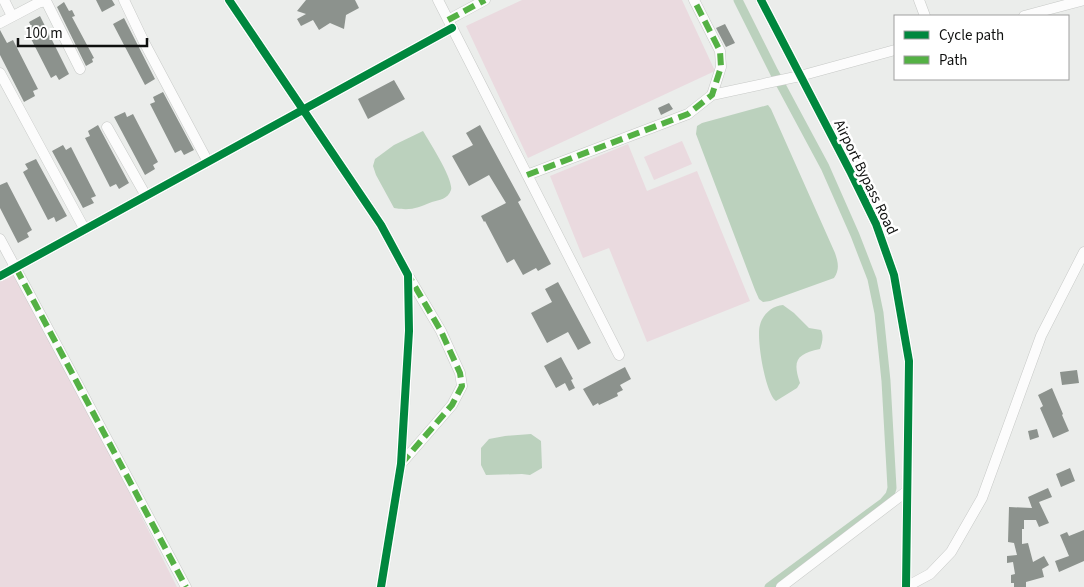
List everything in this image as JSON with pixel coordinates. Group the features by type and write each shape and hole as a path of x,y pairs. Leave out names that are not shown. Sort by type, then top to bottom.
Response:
{"street":[{"path":"4,0 12,16"},
{"path":"0,23 46,0 80,68"},
{"path":"124,0 144,42 208,162"},
{"path":"229,0 381,225 408,275 442,331 460,373 462,386 452,405 401,464"},
{"path":"438,0 620,355"},
{"path":"0,276 303,110 450,24 485,0"},
{"path":"694,0 720,51 720,67 712,94"},
{"name":"Airport Bypass Road","path":"761,0 876,224 894,275 910,361 906,587"},
{"path":"919,0 925,15"},
{"path":"1028,15 1084,0"},
{"path":"527,174 688,114 712,94 800,76 894,50"},
{"path":"0,73 85,230"},
{"path":"108,126 146,196"},
{"path":"0,239 186,587"},
{"path":"906,587 930,574 951,552 982,498 1041,336 1084,252"},
{"path":"381,587 401,464 408,331 408,275"},
{"path":"781,587 908,491"}],"shaded area":[{"path":"522,0 682,0 715,71 528,158 466,26"},
{"path":"768,105 835,253 838,266 834,278 763,302 759,299 755,290 696,134 697,126 702,123"},
{"path":"423,131 449,178 451,190 443,199 418,207 410,209 394,208 376,175 373,166 375,159 394,145"},
{"path":"682,141 692,164 654,180 644,157"},
{"path":"628,144 647,191 697,171 750,301 647,342 609,248 583,258 550,176"},
{"path":"16,268 177,587 0,587 0,276"},
{"path":"783,305 809,328 821,330 822,340 820,349 806,353 798,359 797,369 800,383 797,388 776,401 772,396 765,377 760,352 759,331 761,321 766,314 775,307"},
{"path":"531,434 541,441 542,468 530,475 486,475 481,465 481,448 489,439"}],"building":[{"path":"96,0 112,0 115,5 102,12"},
{"path":"306,0 355,0 359,8 346,15 344,29 330,23 319,30 313,20 301,26 297,19 306,14 297,11"},
{"path":"64,2 69,11 72,10 75,16 72,17 94,58 92,59 93,62 86,66 57,7"},
{"path":"40,16 69,74 59,80 56,75 51,78 26,29 31,26 29,22"},
{"path":"124,18 155,79 145,85 113,24"},
{"path":"725,24 735,43 726,47 716,28"},
{"path":"0,30 7,43 13,40 38,89 33,91 35,96 24,102 0,55"},
{"path":"394,80 405,99 368,119 358,99"},
{"path":"163,92 194,150 184,155 181,150 175,153 150,104 155,102 153,97"},
{"path":"669,103 673,109 661,115 658,108"},
{"path":"125,112 127,117 133,114 158,162 153,165 155,169 145,175 114,117"},
{"path":"98,125 129,183 119,189 116,184 110,187 85,138 90,136 88,131"},
{"path":"480,125 521,200 518,202 551,264 538,271 536,268 523,275 514,259 507,263 481,216 506,203 489,175 469,186 452,156 473,145 466,133"},
{"path":"63,145 66,150 71,147 96,196 91,198 94,203 83,208 52,151"},
{"path":"36,159 67,216 56,222 54,217 48,220 23,172 28,169 25,164"},
{"path":"7,182 32,230 27,233 29,237 18,243 0,208 0,185"},
{"path":"558,282 591,343 578,350 568,332 547,343 531,313 552,302 545,289"},
{"path":"561,357 573,379 571,380 575,388 569,391 565,383 556,388 544,366"},
{"path":"625,367 631,379 620,385 623,390 617,393 618,396 593,406 583,389"},
{"path":"1077,370 1079,383 1062,385 1060,372"},
{"path":"1052,388 1069,431 1053,438 1040,408 1043,406 1038,395"},
{"path":"1037,429 1039,437 1030,440 1028,431"},
{"path":"1070,468 1075,481 1061,487 1056,474"},
{"path":"1048,488 1052,497 1039,502 1049,523 1039,527 1036,520 1024,520 1022,544 1028,543 1033,562 1044,556 1049,565 1042,569 1044,577 1026,582 1026,587 1014,587 1014,583 1011,583 1011,575 1015,574 1013,562 1007,563 1007,556 1017,555 1014,543 1008,542 1009,507 1032,508 1028,497"},
{"path":"1084,530 1084,561 1059,572 1055,561 1069,556 1060,535 1067,532 1069,536"}],"waterway":[{"path":"738,0 825,167 872,279 879,313 886,381 892,488 890,495 884,502 769,587"}],"marked path":[{"path":"448,20 485,0"},
{"path":"527,175 688,114 712,95 721,67 720,51 694,0"},
{"path":"16,268 186,587"},
{"path":"401,464 452,405 462,386 460,373 441,331 410,278"}],"cycle path":[{"path":"229,0 381,225 408,275 409,331 401,464 381,587"},
{"path":"761,0 876,224 894,275 909,361 906,587"},
{"path":"0,276 452,28"}]}
